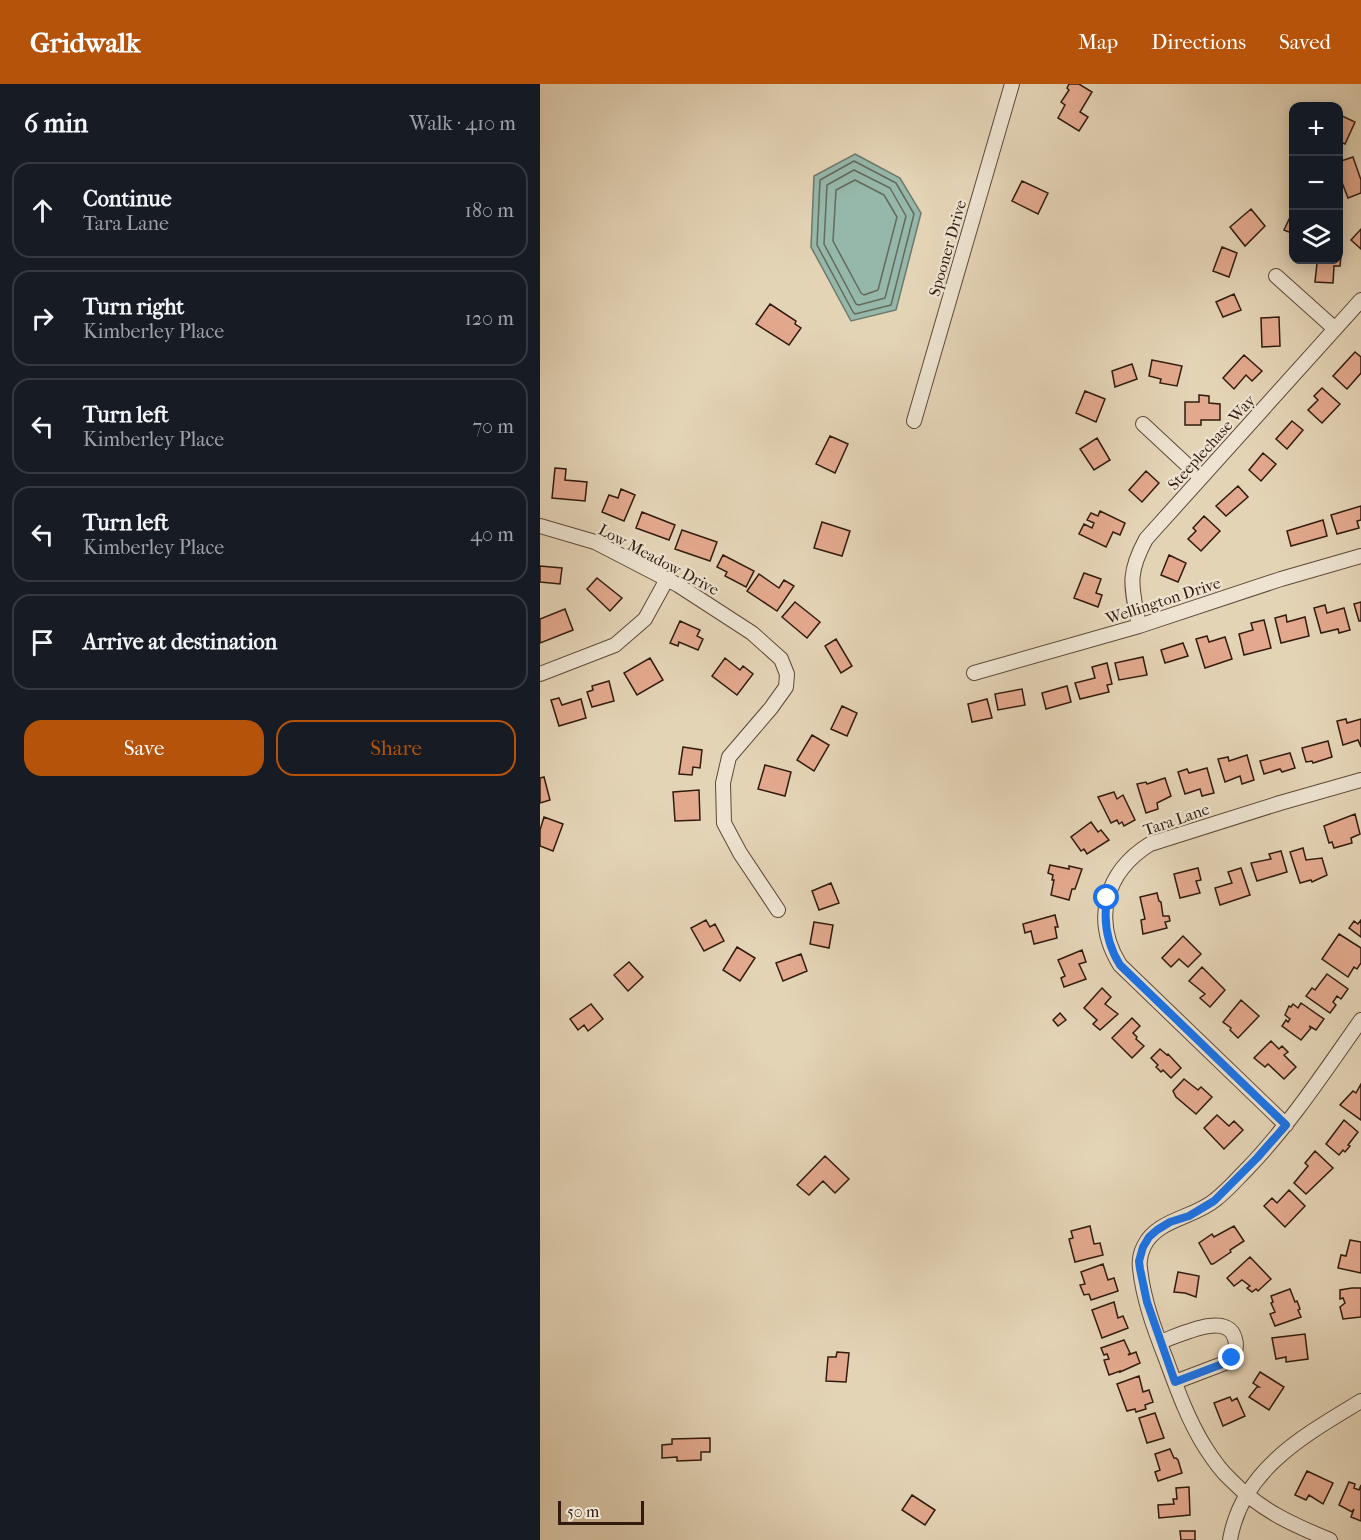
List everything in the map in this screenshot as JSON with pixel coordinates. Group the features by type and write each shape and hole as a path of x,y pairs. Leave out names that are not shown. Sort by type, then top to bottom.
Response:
{"street":[{"name":"Spooner Drive","path":"914,421 1012,84"},
{"path":"1276,276 1334,328"},
{"name":"Steeplechase Way","path":"1139,626 1131,583 1136,558 1146,539 1361,300"},
{"path":"1143,424 1201,478"},
{"name":"Low Meadow Drive","path":"540,526 595,542 667,579 752,633 782,658 787,674 786,687 729,757 723,783 724,823 740,853 778,910"},
{"name":"Wellington Drive","path":"974,674 1139,626 1281,579 1361,556"},
{"path":"540,674 615,645 645,619 667,579"},
{"name":"Tara Lane","path":"1286,1125 1120,965 1107,934 1105,922 1107,898 1123,865 1139,850 1150,844 1361,780"},
{"path":"1330,1540 1261,1507 1228,1478 1205,1447 1175,1382 1160,1342 1139,1261 1143,1247 1157,1230 1170,1222 1189,1216 1214,1201 1257,1158 1286,1125 1361,1020"},
{"path":"1160,1342 1213,1324 1224,1325 1235,1336 1236,1350 1232,1358 1225,1363 1175,1382"},
{"path":"1230,1540 1245,1494 1276,1459 1361,1401"}],"water":[{"path":"855,154 900,178 921,213 896,310 851,321 811,247 814,176"}],"building":[{"path":"1069,84 1079,84 1092,92 1080,112 1088,117 1079,131 1058,118 1065,105 1061,102 1069,90 1067,88"},
{"path":"1343,116 1355,122 1345,144 1343,143"},
{"path":"1353,157 1361,180 1361,193 1348,198 1343,185 1343,160"},
{"path":"1022,181 1048,193 1038,214 1012,201"},
{"path":"1251,209 1265,226 1245,246 1230,227"},
{"path":"1289,219 1289,232 1284,230"},
{"path":"1361,229 1361,249 1351,240"},
{"path":"1222,247 1237,253 1229,277 1213,271"},
{"path":"1317,264 1340,264 1340,266 1334,266 1333,283 1315,282"},
{"path":"1234,294 1241,310 1223,317 1216,302"},
{"path":"770,304 796,321 795,324 801,328 789,345 756,324"},
{"path":"1279,317 1280,346 1262,347 1261,318"},
{"path":"1355,352 1361,357 1361,373 1347,389 1333,376"},
{"path":"1244,355 1262,371 1252,381 1246,375 1234,389 1223,378"},
{"path":"1152,360 1182,366 1177,386 1160,383 1161,379 1149,376"},
{"path":"1132,364 1137,379 1115,387 1112,371"},
{"path":"1322,388 1340,404 1322,423 1308,410 1318,400 1314,396"},
{"path":"1085,391 1105,399 1096,422 1076,413"},
{"path":"1199,395 1209,396 1209,403 1220,404 1220,420 1201,420 1201,425 1185,425 1185,402 1199,402"},
{"path":"1292,421 1303,430 1287,449 1276,439"},
{"path":"830,436 848,444 835,473 816,464"},
{"path":"1097,438 1110,460 1094,470 1080,449"},
{"path":"1263,453 1276,464 1261,481 1249,470"},
{"path":"555,468 566,469 565,480 587,482 585,501 552,498"},
{"path":"1146,471 1159,483 1142,502 1129,490"},
{"path":"1238,486 1248,497 1226,516 1216,506"},
{"path":"621,489 635,495 624,521 602,512 609,495 618,498"},
{"path":"1361,506 1361,520 1357,521 1359,528 1337,534 1331,515"},
{"path":"1100,511 1125,523 1120,535 1113,532 1106,547 1079,534 1084,524 1092,528 1094,523 1087,520 1091,513 1098,516"},
{"path":"642,512 675,525 669,540 636,528"},
{"path":"1204,516 1220,531 1201,551 1188,539 1196,531 1193,528"},
{"path":"1323,520 1327,536 1291,546 1287,531"},
{"path":"822,522 850,531 842,556 814,548"},
{"path":"682,530 717,542 710,561 675,549"},
{"path":"723,555 754,571 746,587 725,576 727,572 717,567"},
{"path":"1169,555 1186,563 1178,582 1161,575"},
{"path":"540,566 562,568 560,584 540,582"},
{"path":"1084,573 1101,579 1096,593 1102,595 1098,607 1074,598"},
{"path":"759,574 779,588 784,580 794,586 777,611 747,591"},
{"path":"597,578 622,598 610,611 587,589"},
{"path":"795,602 820,622 807,638 782,617"},
{"path":"1361,602 1361,621 1359,621 1354,604"},
{"path":"1325,605 1327,613 1344,608 1350,630 1339,633 1338,629 1321,633 1314,608"},
{"path":"565,609 573,630 540,643 540,619"},
{"path":"1286,615 1287,622 1305,617 1309,636 1281,643 1275,618"},
{"path":"1264,620 1271,648 1244,655 1239,634 1253,630 1251,623"},
{"path":"680,621 700,630 697,636 703,639 698,650 679,642 678,646 670,643"},
{"path":"1207,636 1209,642 1225,637 1232,659 1205,668 1196,639"},
{"path":"836,639 852,666 841,673 825,646"},
{"path":"1183,643 1188,656 1165,663 1161,650"},
{"path":"1143,657 1147,675 1119,680 1115,663"},
{"path":"650,658 663,680 637,695 624,673"},
{"path":"725,658 740,670 743,666 753,674 737,695 712,676"},
{"path":"1107,663 1112,684 1107,685 1109,692 1080,699 1075,683 1095,678 1092,667"},
{"path":"609,681 614,701 592,707 587,692 593,690 592,686"},
{"path":"1067,686 1071,702 1046,709 1042,693"},
{"path":"1022,689 1025,705 998,710 995,694"},
{"path":"559,698 562,705 581,699 586,718 559,726 551,700"},
{"path":"987,699 992,718 972,722 968,704"},
{"path":"842,706 857,713 847,736 831,729"},
{"path":"1346,719 1347,723 1361,719 1361,747 1358,740 1343,745 1337,721"},
{"path":"812,735 829,745 814,771 797,760"},
{"path":"1328,741 1332,757 1313,763 1312,761 1306,762 1302,748"},
{"path":"683,747 702,750 700,768 693,767 692,775 679,774"},
{"path":"1290,753 1295,768 1282,772 1280,769 1264,774 1260,761"},
{"path":"1247,755 1254,780 1242,784 1240,776 1225,782 1218,759 1228,757 1229,761"},
{"path":"765,765 791,772 785,796 758,789"},
{"path":"1207,768 1214,793 1202,796 1200,789 1185,794 1178,772 1187,769 1189,773"},
{"path":"544,777 550,800 540,803 540,778"},
{"path":"1165,778 1171,796 1157,803 1158,809 1146,813 1137,784 1146,782 1147,784"},
{"path":"699,790 700,820 675,821 673,792"},
{"path":"1114,792 1117,799 1123,795 1135,820 1124,826 1117,820 1111,823 1098,797"},
{"path":"1355,814 1360,834 1351,838 1352,843 1334,848 1332,842 1329,843 1324,826"},
{"path":"544,817 563,824 553,851 540,846 540,830"},
{"path":"1091,822 1098,832 1101,830 1109,840 1087,854 1084,849 1081,851 1071,837"},
{"path":"1303,848 1306,860 1322,858 1327,875 1312,882 1311,880 1300,883 1290,852"},
{"path":"1281,851 1287,872 1257,881 1251,863 1271,859 1269,854"},
{"path":"1050,865 1082,869 1069,900 1051,895 1054,880 1052,880 1053,875 1048,873"},
{"path":"1198,868 1201,880 1196,881 1200,893 1180,898 1174,874"},
{"path":"1241,868 1250,895 1220,905 1215,888 1232,883 1228,872"},
{"path":"831,883 839,903 819,910 812,891"},
{"path":"1157,893 1163,916 1169,916 1170,921 1165,922 1167,928 1143,934 1141,920 1145,919 1140,897"},
{"path":"1055,915 1058,927 1055,927 1057,938 1034,944 1031,931 1025,933 1023,924"},
{"path":"706,920 710,927 715,924 724,941 704,951 691,928"},
{"path":"1361,920 1361,937 1349,928 1354,921 1358,924"},
{"path":"814,922 833,925 829,948 810,944"},
{"path":"1339,934 1361,948 1361,963 1357,969 1354,967 1348,977 1322,959"},
{"path":"1183,936 1201,954 1188,967 1179,959 1171,967 1162,958"},
{"path":"737,947 755,958 740,981 723,970"},
{"path":"1082,950 1086,962 1079,964 1086,979 1064,987 1061,978 1065,976 1058,960"},
{"path":"801,954 807,971 783,981 776,963"},
{"path":"629,962 643,977 628,991 614,975"},
{"path":"1202,967 1225,990 1210,1007 1200,998 1205,994 1189,981"},
{"path":"1327,974 1348,989 1341,999 1337,996 1333,1002 1336,1005 1330,1013 1306,996 1312,988 1315,990"},
{"path":"1102,988 1111,997 1105,1004 1118,1014 1100,1030 1093,1024 1097,1020 1084,1008"},
{"path":"1241,1000 1259,1016 1238,1038 1223,1022"},
{"path":"1301,1003 1324,1019 1316,1030 1309,1026 1311,1028 1301,1040 1282,1026 1286,1020 1288,1022 1290,1019 1285,1015 1289,1006 1293,1004 1298,1008"},
{"path":"591,1004 603,1019 588,1031 584,1025 578,1030 570,1019"},
{"path":"1060,1013 1066,1020 1058,1026 1053,1020"},
{"path":"1132,1018 1140,1026 1133,1033 1144,1046 1132,1058 1112,1038"},
{"path":"1271,1041 1279,1049 1282,1046 1288,1052 1284,1055 1296,1067 1284,1079 1268,1064 1265,1067 1254,1058"},
{"path":"1160,1049 1181,1068 1171,1078 1156,1067 1158,1065 1151,1058"},
{"path":"1184,1079 1198,1090 1201,1087 1212,1097 1196,1114 1176,1097 1173,1091"},
{"path":"1361,1084 1361,1120 1340,1105 1353,1091 1356,1093"},
{"path":"1217,1115 1229,1126 1234,1121 1243,1130 1224,1149 1204,1128"},
{"path":"1344,1120 1358,1132 1348,1145 1350,1146 1339,1155 1326,1144"},
{"path":"1315,1151 1333,1168 1306,1194 1294,1183 1308,1166 1305,1163"},
{"path":"825,1156 849,1179 835,1193 823,1181 809,1195 797,1185"},
{"path":"1289,1190 1305,1206 1285,1227 1264,1206 1272,1198 1277,1203"},
{"path":"1090,1226 1094,1244 1100,1243 1103,1255 1075,1262 1069,1239 1073,1238 1071,1231"},
{"path":"1234,1226 1244,1241 1211,1264 1199,1243 1212,1234 1214,1237"},
{"path":"1350,1240 1361,1242 1361,1273 1338,1268 1341,1255 1346,1256"},
{"path":"1250,1257 1271,1279 1258,1291 1256,1289 1252,1292 1247,1288 1250,1286 1242,1280 1234,1286 1227,1278"},
{"path":"1103,1264 1108,1280 1114,1278 1118,1291 1091,1300 1089,1294 1084,1295 1080,1285 1085,1284 1081,1272"},
{"path":"1178,1272 1199,1276 1196,1297 1174,1292"},
{"path":"1361,1288 1361,1317 1343,1319 1340,1307 1345,1303 1343,1298 1340,1299 1340,1290"},
{"path":"1290,1289 1299,1306 1301,1317 1275,1326 1270,1314 1275,1312 1271,1296"},
{"path":"1114,1302 1118,1318 1123,1316 1128,1328 1102,1338 1092,1310"},
{"path":"1305,1334 1308,1359 1286,1362 1286,1357 1276,1359 1272,1338"},
{"path":"1124,1340 1130,1353 1128,1355 1136,1352 1140,1363 1109,1375 1104,1360 1109,1359 1101,1348"},
{"path":"837,1352 849,1353 846,1382 826,1381 828,1357 836,1357"},
{"path":"1260,1372 1284,1387 1269,1410 1249,1397 1259,1387 1253,1383"},
{"path":"1139,1376 1143,1392 1149,1390 1153,1402 1145,1405 1146,1409 1136,1412 1135,1409 1127,1411 1117,1384"},
{"path":"1230,1397 1232,1401 1237,1398 1245,1416 1223,1426 1214,1403"},
{"path":"1155,1413 1164,1438 1147,1443 1139,1418"},
{"path":"710,1438 710,1452 701,1452 701,1460 677,1461 677,1457 662,1458 662,1445 672,1444 672,1439"},
{"path":"1170,1449 1174,1458 1178,1460 1182,1473 1158,1481 1155,1472 1160,1470 1155,1454"},
{"path":"1307,1471 1333,1483 1323,1504 1309,1495 1306,1500 1295,1495"},
{"path":"1349,1482 1355,1484 1354,1488 1359,1490 1361,1485 1361,1521 1351,1517 1354,1509 1352,1512 1339,1505"},
{"path":"1189,1487 1190,1515 1159,1518 1158,1505 1174,1504 1173,1499 1177,1499 1176,1488"},
{"path":"912,1495 935,1510 925,1525 902,1510"},
{"path":"1180,1531 1195,1531 1195,1540 1181,1540"}],"route":[{"path":"1107,898 1105,909 1107,934 1115,958 1127,974 1286,1125 1227,1190 1214,1201 1189,1216 1170,1222 1149,1237 1139,1261 1147,1302 1175,1382 1225,1363 1232,1358"}]}
